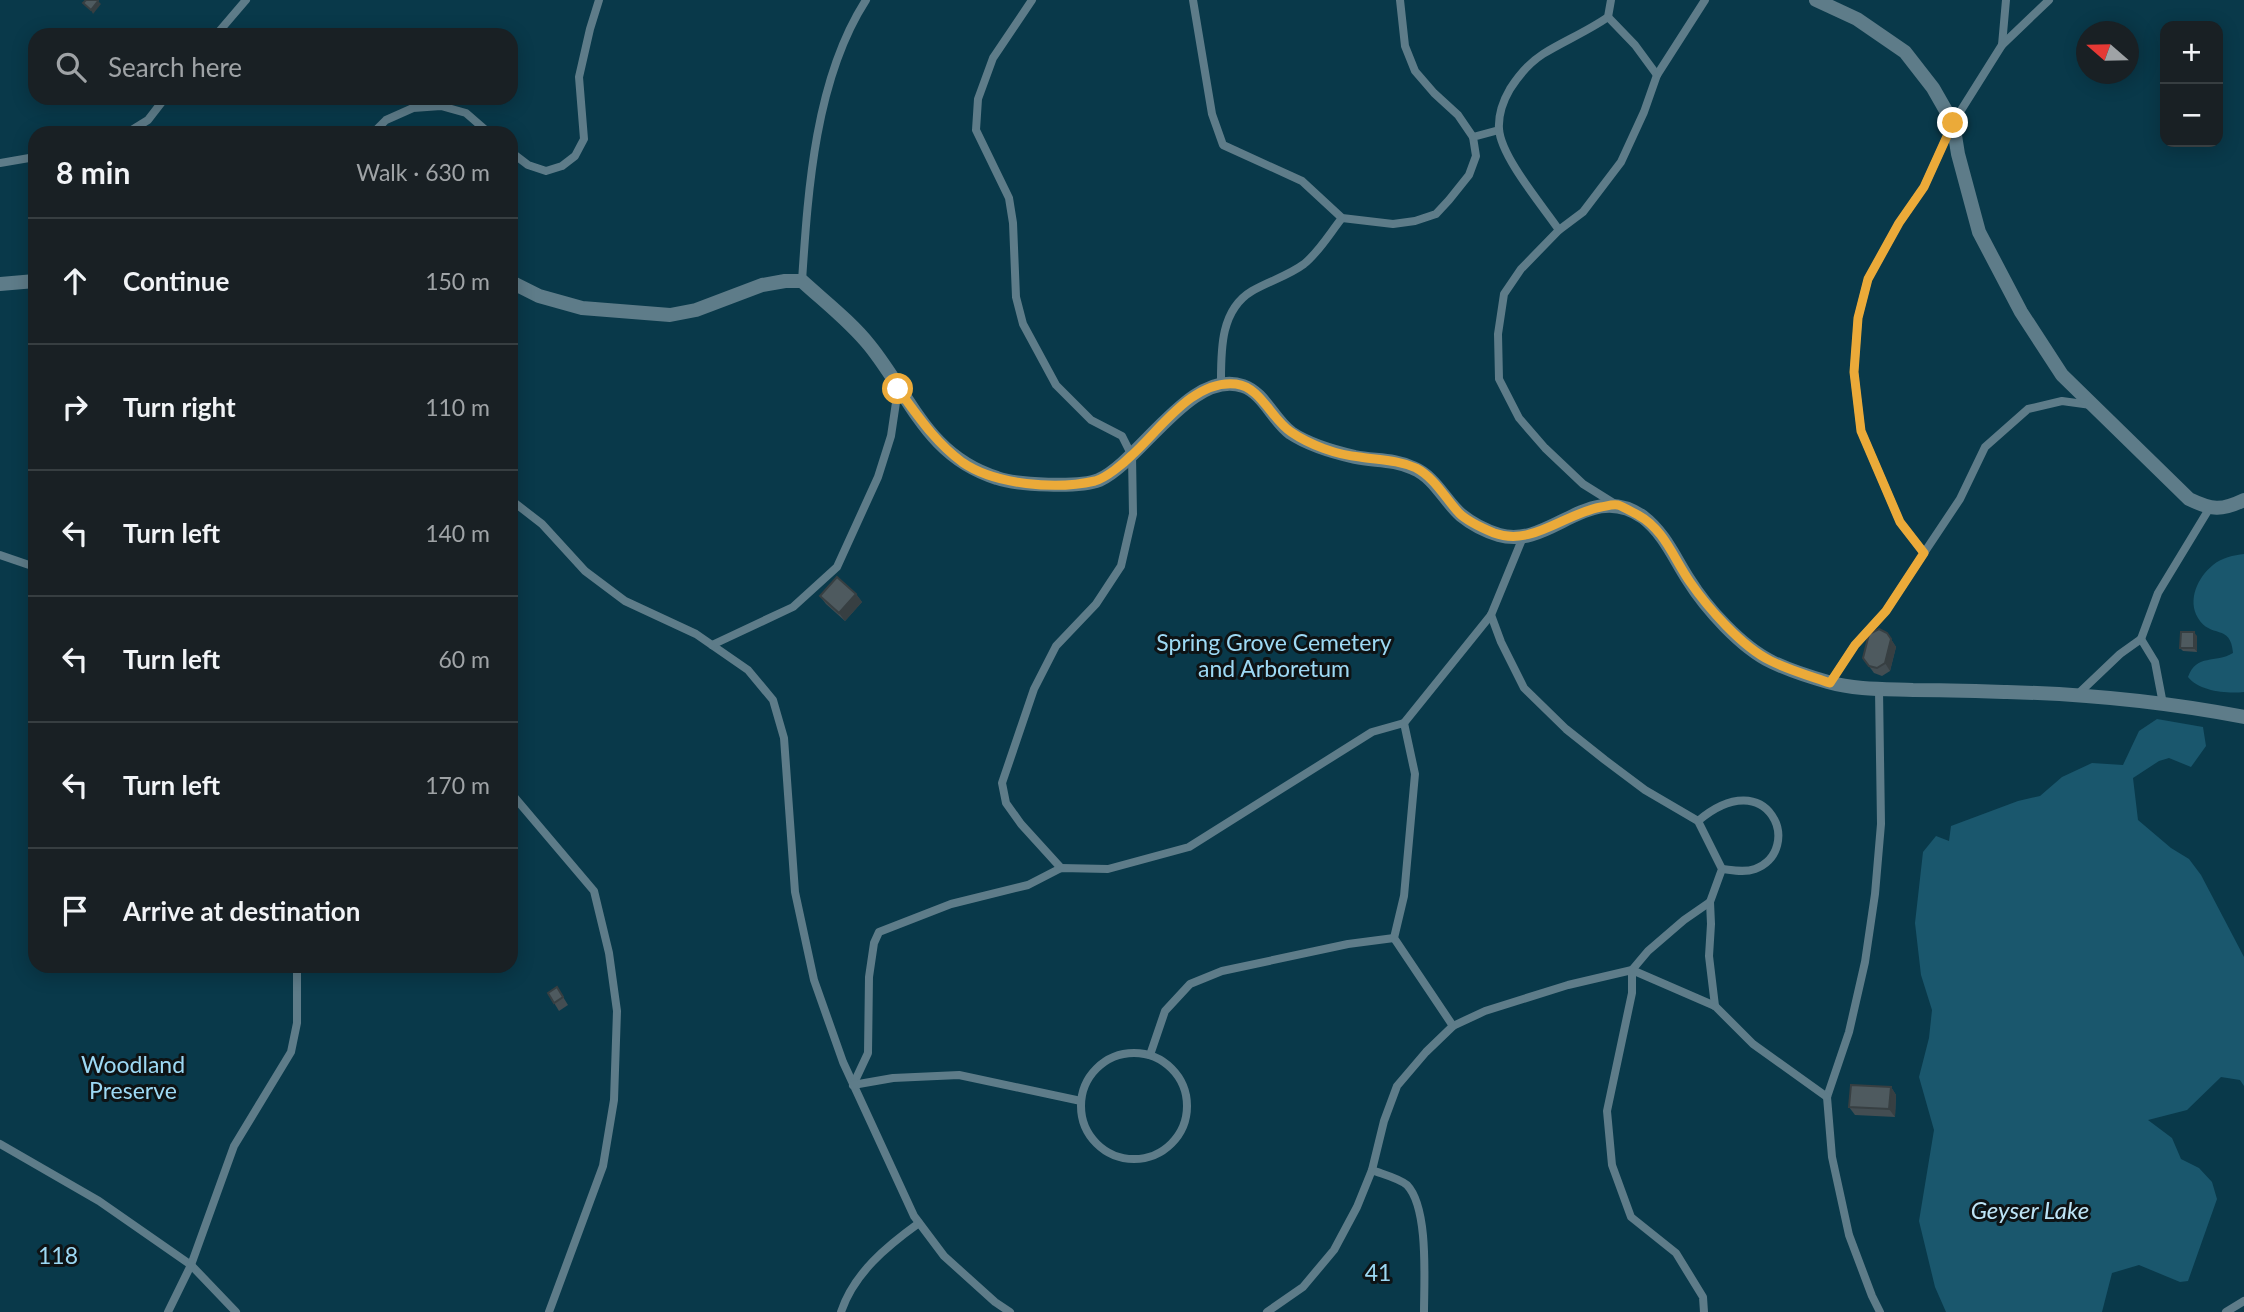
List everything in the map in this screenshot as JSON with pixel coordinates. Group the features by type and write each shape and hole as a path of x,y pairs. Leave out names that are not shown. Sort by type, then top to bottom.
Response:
{"street":[{"path":"1816,0 1857,19 1905,52 1933,88 1953,123 1958,154 1979,232 2021,312 2062,375 2189,499 2209,509 2244,500"},
{"path":"518,286 539,296 582,308 670,315 696,310 762,285 802,281 870,346 932,436 964,463 998,478 1032,485 1097,481 1132,456 1176,409 1221,383 1241,385 1254,392 1289,432 1322,448 1356,457 1391,460 1417,469 1440,488 1460,514 1483,529 1504,537 1523,537 1584,510 1615,504 1642,517 1665,540 1688,580 1711,611 1745,642 1769,660 1830,683 1879,690 2030,692 2163,704 2244,717"},
{"path":"0,284 28,282"}],"lane":[{"path":"222,28 246,0"},
{"path":"518,157 528,165 546,171 562,166 575,156 584,139 579,77 599,0"},
{"path":"802,281 808,197 832,74 850,25 866,0"},
{"path":"1032,0 993,58 978,100 976,130 1009,198 1013,223 1016,297 1023,324 1056,385 1091,420 1122,436 1132,456 1133,514 1121,566 1096,604 1056,646 1034,689 1002,783 1006,803 1061,868"},
{"path":"1193,0 1212,114 1223,145 1302,181 1342,218 1393,224 1436,214 1469,176 1476,156 1473,137 1458,115 1415,71 1405,46 1400,0"},
{"path":"1559,230 1516,170 1499,131 1501,104 1520,74 1541,55 1608,17 1611,0"},
{"path":"1615,504 1583,484 1545,448 1519,418 1499,379 1498,334 1504,294 1521,269 1559,230 1583,212 1621,162 1644,112 1657,75 1705,0"},
{"path":"2002,45 2006,0"},
{"path":"1924,553 1900,522 1861,431 1854,372 1858,318 1868,279 1899,223 1924,187 1953,123 2002,45 2049,0"},
{"path":"1608,17 1657,75"},
{"path":"138,126 148,120 160,105"},
{"path":"380,126 386,120 413,107 440,106 466,113 481,126"},
{"path":"1473,137 1499,131"},
{"path":"0,163 28,159"},
{"path":"1221,383 1224,329 1235,306 1250,292 1306,263 1342,218"},
{"path":"712,645 793,607 837,567 878,477 891,436 898,389"},
{"path":"1830,683 1855,645 1886,611 1960,499 1985,447 2028,409 2062,401 2091,405"},
{"path":"518,505 542,524 585,571 625,601 696,634 748,670 773,700 784,737 795,892 814,980 843,1062 914,1216 944,1256 1010,1312"},
{"path":"2076,696 2120,654 2141,639 2158,593 2209,509"},
{"path":"853,1085 868,1053 869,977 874,943 879,932 951,904 1028,885 1061,868 1108,869 1189,847 1372,732 1404,723 1490,615 1523,537"},
{"path":"0,555 28,565"},
{"path":"1490,615 1524,688 1566,729 1605,760 1645,790 1698,821 1721,869 1710,902 1709,956 1715,1006"},
{"path":"2141,639 2155,662 2163,704"},
{"path":"1879,690 1881,824 1875,894 1866,962 1849,1032 1827,1097 1832,1157 1849,1235 1871,1296 1880,1312"},
{"path":"1404,723 1415,774 1404,896 1394,938 1453,1026"},
{"path":"1698,821 1723,804 1739,800 1752,800 1774,817 1778,831 1771,858 1756,868 1741,871 1721,869"},
{"path":"518,801 594,891 610,953 617,1011 614,1100 603,1166 549,1312"},
{"path":"1704,1312 1703,1297 1676,1253 1632,1217 1612,1165 1607,1111 1632,993 1632,970 1648,951 1710,902"},
{"path":"1150,1055 1165,1011 1190,984 1222,971 1348,944 1394,938"},
{"path":"1266,1312 1303,1287 1334,1250 1357,1207 1372,1170 1384,1121 1397,1086 1453,1026 1485,1011 1568,985 1632,970 1715,1006 1753,1044 1827,1097"},
{"path":"168,1312 191,1265 234,1146 291,1052 297,1023 297,973"},
{"path":"1123,1054 1150,1055 1170,1066 1180,1079 1186,1095 1187,1112 1182,1129 1171,1144 1156,1154 1138,1159 1120,1157 1103,1149 1091,1136 1083,1119 1081,1101 1090,1078 1107,1060 1123,1054"},
{"path":"853,1085 892,1078 958,1075 1081,1101"},
{"path":"0,1144 99,1201 191,1265 236,1312"},
{"path":"1372,1170 1406,1184 1418,1203 1424,1241 1424,1312"},
{"path":"841,1312 867,1267 894,1241 919,1223"},
{"path":"2225,1312 2244,1301"}],"green space":[{"name":"Spring Grove Cemetery and Arboretum","path":"0,0 2244,0 2244,1312 0,1312"}],"water":[{"path":"2244,554 2244,692 2213,690 2199,686 2188,677 2201,662 2233,653 2224,634 2208,628 2198,618 2194,596 2199,582 2213,565 2228,557"},
{"name":"Geyser Lake","path":"2157,719 2203,727 2206,746 2191,767 2169,758 2159,761 2133,778 2138,820 2171,848 2189,859 2201,875 2244,957 2244,1086 2240,1080 2221,1077 2187,1110 2148,1120 2172,1138 2181,1159 2199,1168 2212,1182 2217,1199 2188,1281 2180,1282 2139,1265 2112,1273 2102,1312 1946,1312 1935,1287 1919,1221 1934,1130 1919,1077 1929,1038 1932,1010 1921,975 1915,923 1923,852 1936,836 1949,841 1951,826 2018,801 2040,796 2062,777 2092,763 2123,765 2139,731"}],"building":[{"path":"86,0 98,1 91,10 83,3"},
{"path":"837,577 856,594 839,613 820,596"},
{"path":"1879,629 1891,639 1885,663 1877,668 1869,666 1863,658 1869,634"},
{"path":"2181,632 2194,632 2194,648 2180,648"},
{"path":"557,987 563,997 554,1003 548,993"},
{"path":"1851,1085 1891,1087 1889,1109 1849,1107"}],"route":[{"path":"898,389 932,436 964,463 998,478 1032,485 1097,481 1132,456 1176,409 1221,383 1241,385 1254,392 1289,432 1322,448 1356,457 1391,460 1417,469 1440,488 1460,514 1483,529 1504,537 1523,537 1584,510 1615,504 1642,517 1665,540 1688,580 1711,611 1745,642 1769,660 1830,683 1855,645 1886,611 1924,553 1900,522 1861,431 1854,372 1858,318 1868,279 1899,223 1924,187 1953,123"}],"park label":[{"name":"Woodland Preserve","path":"133,1077"},
{"name":"118","path":"58,1255"},
{"name":"41","path":"1378,1272"}]}
